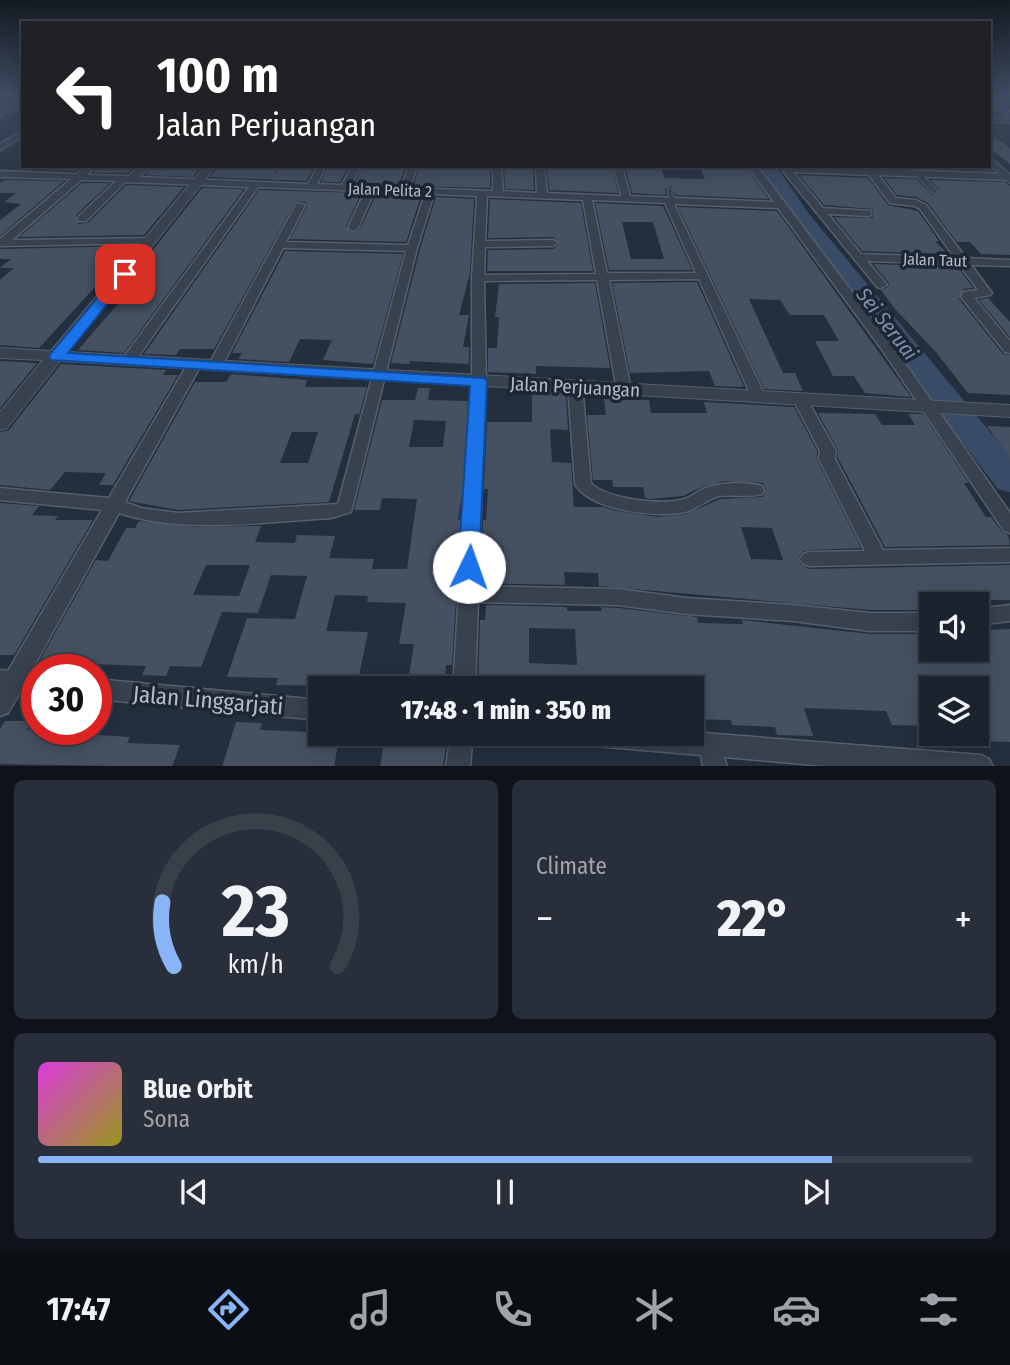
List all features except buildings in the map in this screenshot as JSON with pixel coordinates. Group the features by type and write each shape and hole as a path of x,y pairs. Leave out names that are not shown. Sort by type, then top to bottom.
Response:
{"street":[{"path":"0,148 21,134"},
{"path":"991,161 1009,178"},
{"path":"1,243 90,168"},
{"path":"82,219 126,180 144,168"},
{"path":"0,424 209,168"},
{"path":"311,187 321,168"},
{"path":"345,188 355,168"},
{"path":"405,190 412,168"},
{"path":"497,168 498,194"},
{"path":"540,168 542,195"},
{"path":"618,168 626,199"},
{"path":"753,168 888,349 1010,526"},
{"path":"881,285 786,169 921,170 932,174 1009,178"},
{"path":"871,171 893,201 921,205 986,293 967,297 1010,349"},
{"name":"Jalan Pelita 2","path":"0,174 626,199 670,197 780,205"},
{"path":"128,361 255,185"},
{"path":"353,228 370,189"},
{"path":"0,494 113,505 141,514 178,519 343,509 346,506 412,248 430,191"},
{"path":"464,676 479,381 478,278 482,194"},
{"path":"587,197 624,390"},
{"path":"670,197 702,276 759,398"},
{"path":"215,366 300,205"},
{"path":"822,211 868,213"},
{"path":"1,243 150,241"},
{"path":"481,244 553,243"},
{"path":"280,245 412,248"},
{"name":"Jalan Taut","path":"860,257 1010,263"},
{"path":"478,278 702,276"},
{"name":"Jalan Perjuangan","path":"0,353 1010,411"},
{"path":"0,706 7,681 194,365"},
{"path":"575,386 583,484 589,493 633,504 667,507 694,503 714,491 756,490"},
{"path":"801,401 828,451 827,459 877,557"},
{"path":"809,559 1010,555"},
{"path":"467,594 618,597 687,606 793,613 870,622 919,622"},
{"path":"989,615 1010,613"},
{"name":"Jalan Linggarjati","path":"112,690 308,709"},
{"path":"458,766 460,746"},
{"path":"655,746 713,755 981,766"}],"lane":[{"path":"921,170 934,191"}],"waterway":[{"name":"Sei Seruai","path":"768,168 802,218 1010,480"}],"route":[{"path":"125,274 56,357 479,381 469,567"}]}
